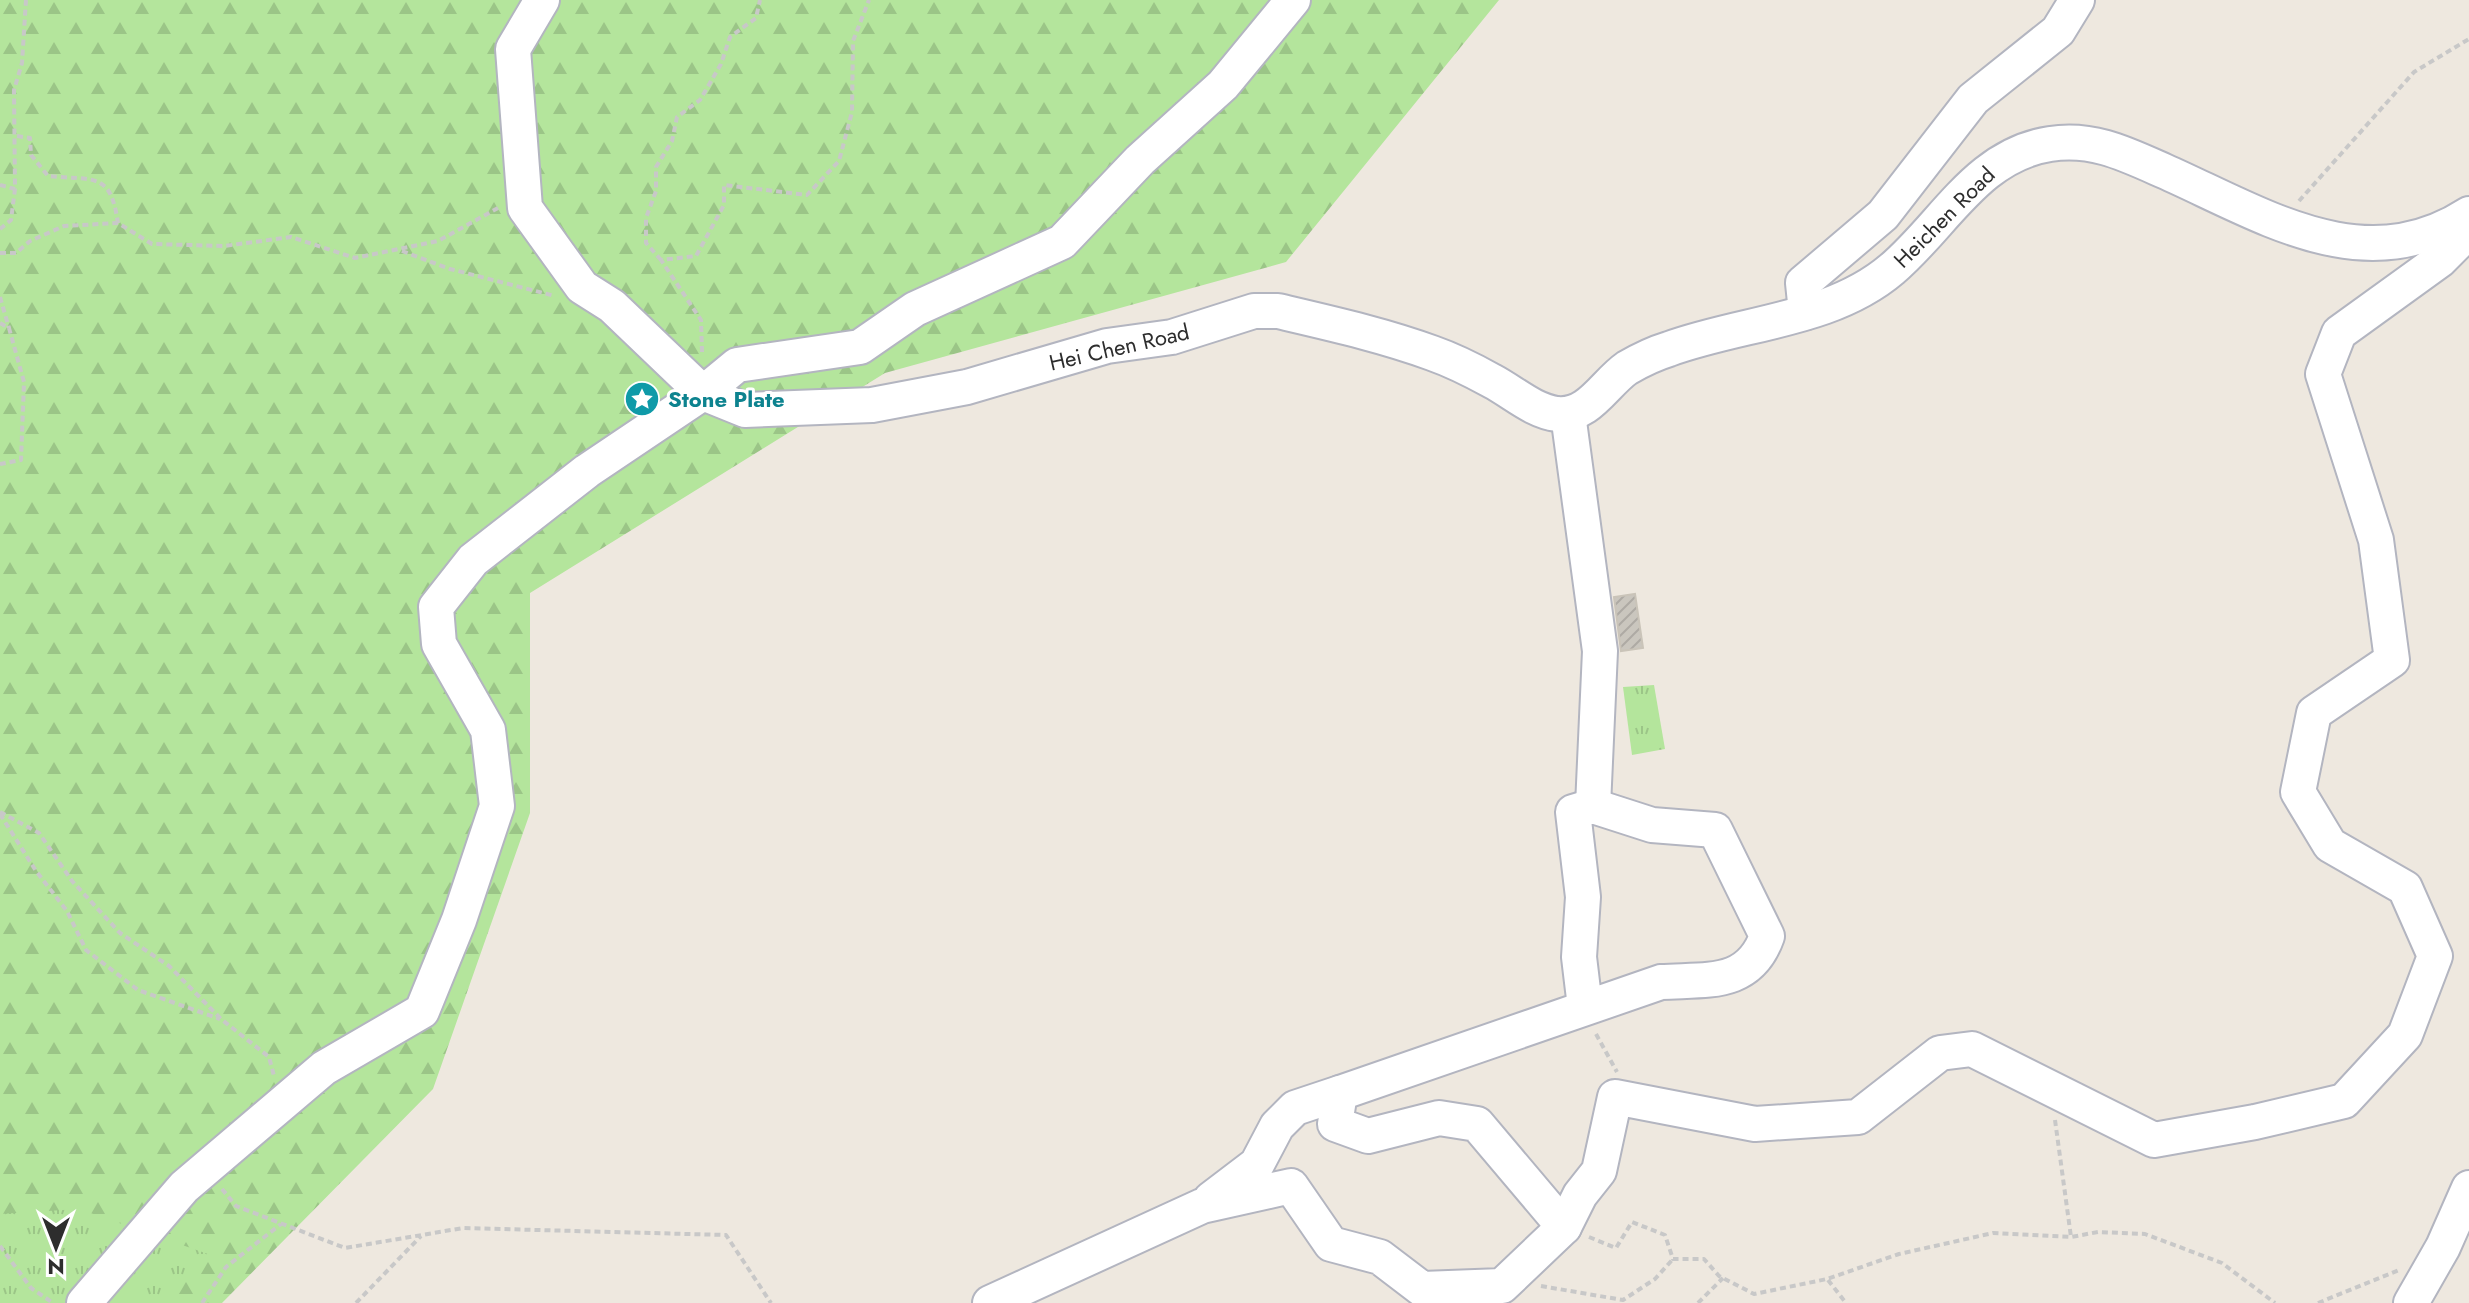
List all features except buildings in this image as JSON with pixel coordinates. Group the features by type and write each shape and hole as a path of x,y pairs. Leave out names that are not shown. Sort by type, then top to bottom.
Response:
{"street":[{"path":"542,0 513,49 525,208 582,287 612,306 703,393"},
{"path":"84,1303 184,1187 324,1068 422,1011 459,920 497,806 488,730 439,644 436,607 473,560 587,471 703,393 737,365 860,347 915,309 1062,242 1140,160 1223,85 1293,0"},
{"path":"1806,312 1803,283 1883,215 1973,99 2058,31 2077,0"},
{"name":"Heichen Road","path":"1568,414 1582,409 1627,369 1669,349 1806,312 1856,295 1893,268 1982,174 2012,153 2048,144 2080,141 2116,149 2280,223 2359,245 2409,242 2469,214"},
{"path":"990,1303 1202,1206 1291,1186 1331,1244 1380,1257 1422,1289 1502,1286 1564,1227 1580,1195 1599,1171 1615,1097 1755,1124 1858,1117 1940,1053 1972,1049 2154,1140 2344,1101 2405,1035 2435,956 2405,888 2330,845 2298,792 2314,713 2392,660 2376,540 2323,374 2339,333 2440,260 2469,231"},
{"name":"Hei Chen Road","path":"703,393 745,410 872,405 967,387 1107,346 1172,337 1254,311 1278,311 1433,353 1490,380 1541,410 1568,414"},
{"path":"1568,414 1600,651 1593,806"},
{"path":"1202,1206 1257,1164 1277,1126 1295,1108 1661,982 1717,979 1745,971 1762,950 1767,936 1715,830 1652,825 1593,806 1573,812 1583,897 1579,957 1585,1007"},
{"path":"1340,1093 1335,1124 1368,1136 1439,1118 1477,1124 1564,1227"},
{"path":"2411,1303 2443,1247 2469,1188"}],"path":[{"path":"0,229 11,220 15,189 14,90 22,63 26,0"},
{"path":"703,393 701,320 646,243 646,218 656,191 656,167 672,141 677,117 700,100 721,64 730,37 756,18 760,0"},
{"path":"661,260 696,256 724,205 724,185 807,195 839,161 852,112 853,41 869,0"},
{"path":"2280,223 2414,72 2469,39"},
{"path":"16,136 30,138 31,155 36,166 48,176 105,184 113,193 118,223"},
{"path":"0,185 15,189"},
{"path":"0,253 16,253 30,241 64,226 118,223 152,244 224,246 291,237 355,258 438,241 497,208 525,208"},
{"path":"400,250 495,282 556,296"},
{"path":"0,297 24,382 21,460 0,464"},
{"path":"0,323 9,328"},
{"path":"0,813 39,833 72,881 120,933 169,966 221,1019 269,1057 281,1105"},
{"path":"0,813 36,871 67,911 86,950 138,990 221,1019"},
{"path":"2051,1090 2071,1237"},
{"path":"206,1169 236,1206 345,1248 463,1228 726,1235 771,1303"},
{"path":"1564,1227 1616,1248 1632,1222 1665,1235 1673,1259"},
{"path":"202,1303 226,1267 281,1224"},
{"path":"1502,1286 1545,1286 1623,1300 1655,1279 1673,1259 1704,1259 1723,1278 1754,1294 1827,1279 1899,1254 1993,1233 2071,1237 2098,1232 2145,1234 2222,1263 2275,1303"},
{"path":"356,1303 421,1236"},
{"path":"0,1246 31,1288 53,1303"},
{"path":"2318,1303 2403,1268"},
{"path":"1698,1303 1723,1278"},
{"path":"1827,1279 1846,1303"},
{"path":"1754,1294 1755,1303"}],"green space":[{"path":"0,0 1499,0 1286,262 885,373 530,593 530,813 433,1089 222,1303 0,1303"},
{"path":"1654,685 1665,749 1632,755 1623,687"},
{"path":"79,1209 208,1254 167,1303 0,1303 0,1214"}],"place":[{"name":"Stone Plate","path":"642,399"}]}
